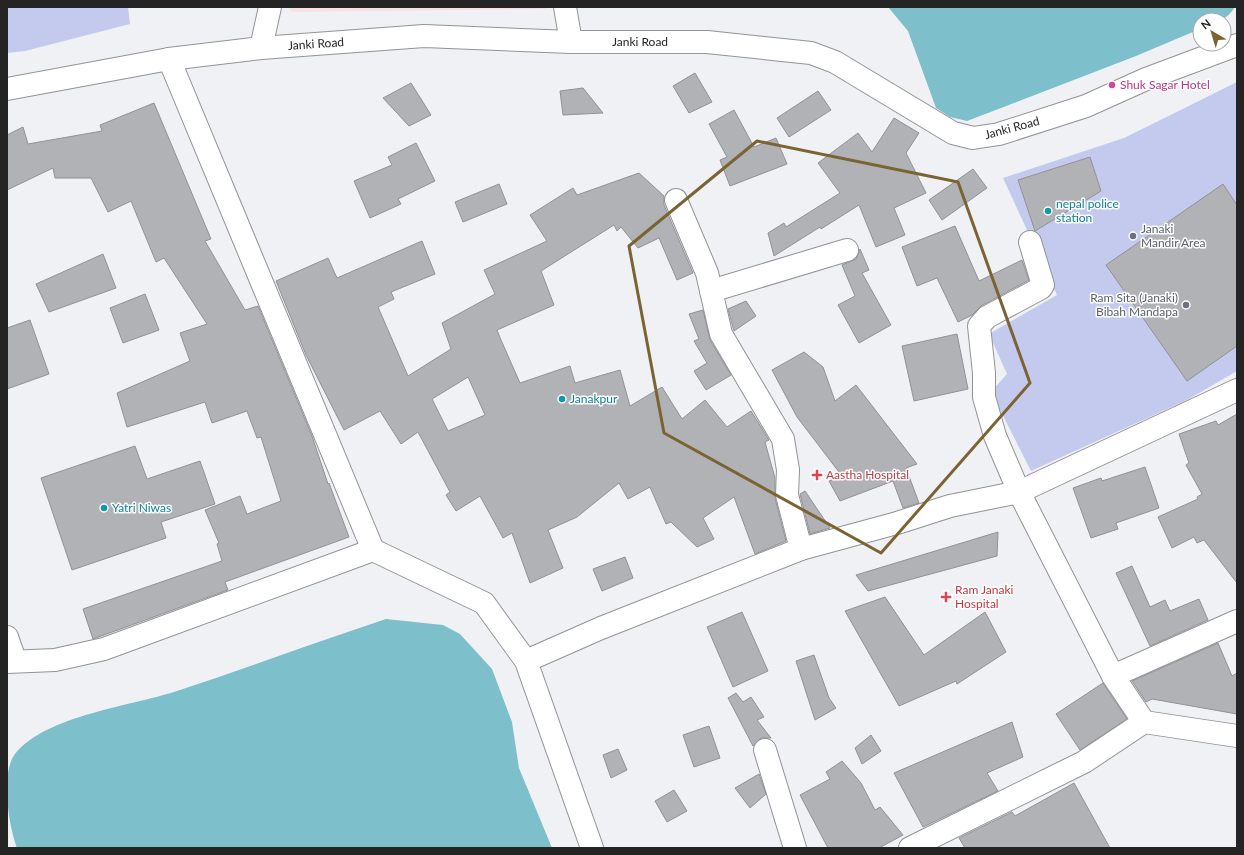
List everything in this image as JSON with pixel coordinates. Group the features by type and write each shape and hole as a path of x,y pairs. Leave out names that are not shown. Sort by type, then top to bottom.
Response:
{"street":[{"path":"262,48 270,7"},
{"path":"565,7 570,42"},
{"name":"Janki Road","path":"7,89 169,59 262,48 424,36 570,42 707,42 811,53 835,62 953,133 973,138 999,134 1086,106 1146,79 1237,45"},
{"path":"169,59 373,550 484,603 526,661 592,848"},
{"path":"676,200 707,273 721,334 783,439 788,470 787,495 801,549"},
{"path":"1030,242 1043,282 1042,288 987,317 979,326 984,373 984,397 995,436 1019,492 1113,676 1144,722"},
{"path":"711,291 847,250"},
{"path":"526,661 601,628 801,549 897,523 950,506 1019,492 1237,390"},
{"path":"7,636 11,661 55,660 104,649 373,550"},
{"path":"1113,676 1237,621"},
{"path":"910,848 1084,762 1144,722 1237,736"},
{"path":"765,750 795,848"}],"highlighted area":[{"path":"757,141 958,182 1030,383 881,553 664,433 629,246"}],"shaded area":[{"path":"7,7 128,7 130,24 25,51 7,53"},
{"path":"289,7 545,7 546,9 292,12"},
{"path":"888,7 1235,7 1231,12 1192,12 1192,32 1136,56 967,121 950,117 936,108 908,31"},
{"name":"Janaki Mandir Area","path":"1237,82 1237,371 1187,400 1031,471 991,392 1007,374 989,334 1057,295 1003,178 1124,138"},
{"path":"386,619 443,625 460,634 492,669 512,722 519,768 552,848 17,848 11,827 7,800 8,774 10,763 15,754 29,741 47,730 68,721 92,713 180,690"}],"building":[{"path":"695,73 712,102 689,113 673,86"},
{"path":"411,83 431,115 409,126 383,98"},
{"path":"583,88 603,113 563,115 560,91"},
{"path":"818,91 831,110 789,137 777,118"},
{"path":"154,103 211,239 205,241 245,310 258,306 312,436 328,484 329,483 349,537 225,582 228,590 93,639 83,609 222,561 217,544 219,543 205,510 240,496 247,514 281,501 261,437 257,438 247,411 212,423 205,402 127,427 117,393 190,361 180,333 207,324 164,258 156,262 131,201 108,212 91,178 55,178 53,168 7,190 7,135 23,127 28,144 102,131 100,125"},
{"path":"734,110 754,147 776,138 787,164 730,186 720,160 727,157 709,124"},
{"path":"894,118 919,133 906,153 926,193 894,208 905,235 876,247 859,205 821,229 820,227 774,256 768,233 784,223 786,227 840,193 818,163 858,133 872,152"},
{"path":"416,143 435,181 398,199 401,204 370,218 354,181 392,165 388,157"},
{"name":"nepal police station","path":"1090,157 1101,191 1035,231 1018,180"},
{"path":"973,169 987,188 942,220 929,200"},
{"path":"639,173 664,196 664,205 693,273 677,280 659,238 638,248 621,227 617,231 614,225 541,271 554,305 497,330 520,383 570,366 575,383 620,370 630,406 662,387 682,419 705,400 727,427 751,411 769,440 765,442 775,478 775,498 786,541 755,554 734,497 703,518 714,539 697,547 671,522 666,524 650,487 628,499 619,483 577,517 548,530 563,568 530,583 512,533 503,538 480,496 456,511 446,495 450,492 418,432 401,444 380,411 344,430 306,355 276,281 328,258 337,278 422,241 435,274 391,292 394,299 378,307 408,376 451,349 442,323 495,294 484,270 547,241 530,215 573,188 577,195","holes":["468,377 485,415 448,431 432,399"]},
{"path":"499,184 507,204 463,222 455,202"},
{"name":"Ram Sita (Janaki) Bibah Mandapa","path":"1223,184 1237,205 1237,346 1187,381 1106,265"},
{"path":"955,226 979,281 1022,260 1029,280 981,306 972,315 958,322 937,278 917,286 902,247"},
{"path":"860,249 869,270 862,273 891,325 859,343 838,305 855,296 842,265 856,259"},
{"path":"103,254 116,288 49,312 36,284"},
{"path":"145,294 159,330 123,343 110,308"},
{"path":"746,301 756,316 734,331 728,309"},
{"path":"703,310 710,340 731,375 706,390 694,371 707,363 694,341 699,339 689,314"},
{"path":"30,320 49,374 7,389 7,328"},
{"path":"957,334 968,389 914,401 902,346"},
{"path":"804,352 823,367 835,401 856,385 917,464 906,468 919,503 903,508 893,481 840,501 829,481 842,476 797,417 772,370"},
{"path":"1237,414 1237,583 1204,540 1197,543 1194,537 1172,548 1158,517 1198,499 1197,497 1202,494 1186,465 1189,463 1179,434 1216,421 1218,425"},
{"name":"Yatri Niwas","path":"135,446 147,479 200,461 215,504 161,522 166,538 72,570 41,478"},
{"path":"1145,467 1159,508 1116,523 1118,529 1091,538 1073,488 1101,478 1102,481"},
{"path":"805,491 830,528 810,534 800,494"},
{"path":"998,532 997,556 868,591 856,575"},
{"path":"625,557 633,578 602,591 593,569"},
{"path":"1132,566 1150,607 1165,600 1170,611 1199,599 1208,620 1150,646 1116,573"},
{"path":"885,597 924,655 985,612 1006,652 957,684 956,681 899,706 845,611"},
{"path":"742,612 768,671 733,687 707,627"},
{"path":"1218,643 1232,676 1237,673 1237,714 1152,699 1146,702 1132,681"},
{"path":"814,655 829,698 836,708 815,720 796,661"},
{"path":"1103,683 1127,719 1080,750 1056,714"},
{"path":"736,693 743,702 751,697 764,717 757,720 771,738 761,738 753,746 728,698"},
{"path":"1012,722 1023,757 987,773 998,791 923,827 894,773"},
{"path":"709,726 720,758 694,767 683,735"},
{"path":"871,735 881,751 862,764 855,748"},
{"path":"618,749 627,770 611,778 603,755"},
{"path":"842,761 861,783 875,810 880,807 903,835 879,848 828,848 800,795 830,779 826,772"},
{"path":"759,774 766,794 750,808 735,788"},
{"path":"1074,783 1110,848 965,848 959,838 1012,812 1015,816"},
{"path":"674,790 687,811 667,822 655,801"}],"place":[{"name":"Shuk Sagar Hotel","path":"1112,85"},
{"name":"nepal police station","path":"1048,211"},
{"name":"Janaki Mandir Area","path":"1133,236"},
{"name":"Ram Sita (Janaki) Bibah Mandapa","path":"1186,305"},
{"name":"Janakpur","path":"562,399"},
{"name":"Aastha Hospital","path":"817,475"},
{"name":"Yatri Niwas","path":"104,508"},
{"name":"Ram Janaki Hospital","path":"946,597"}]}
